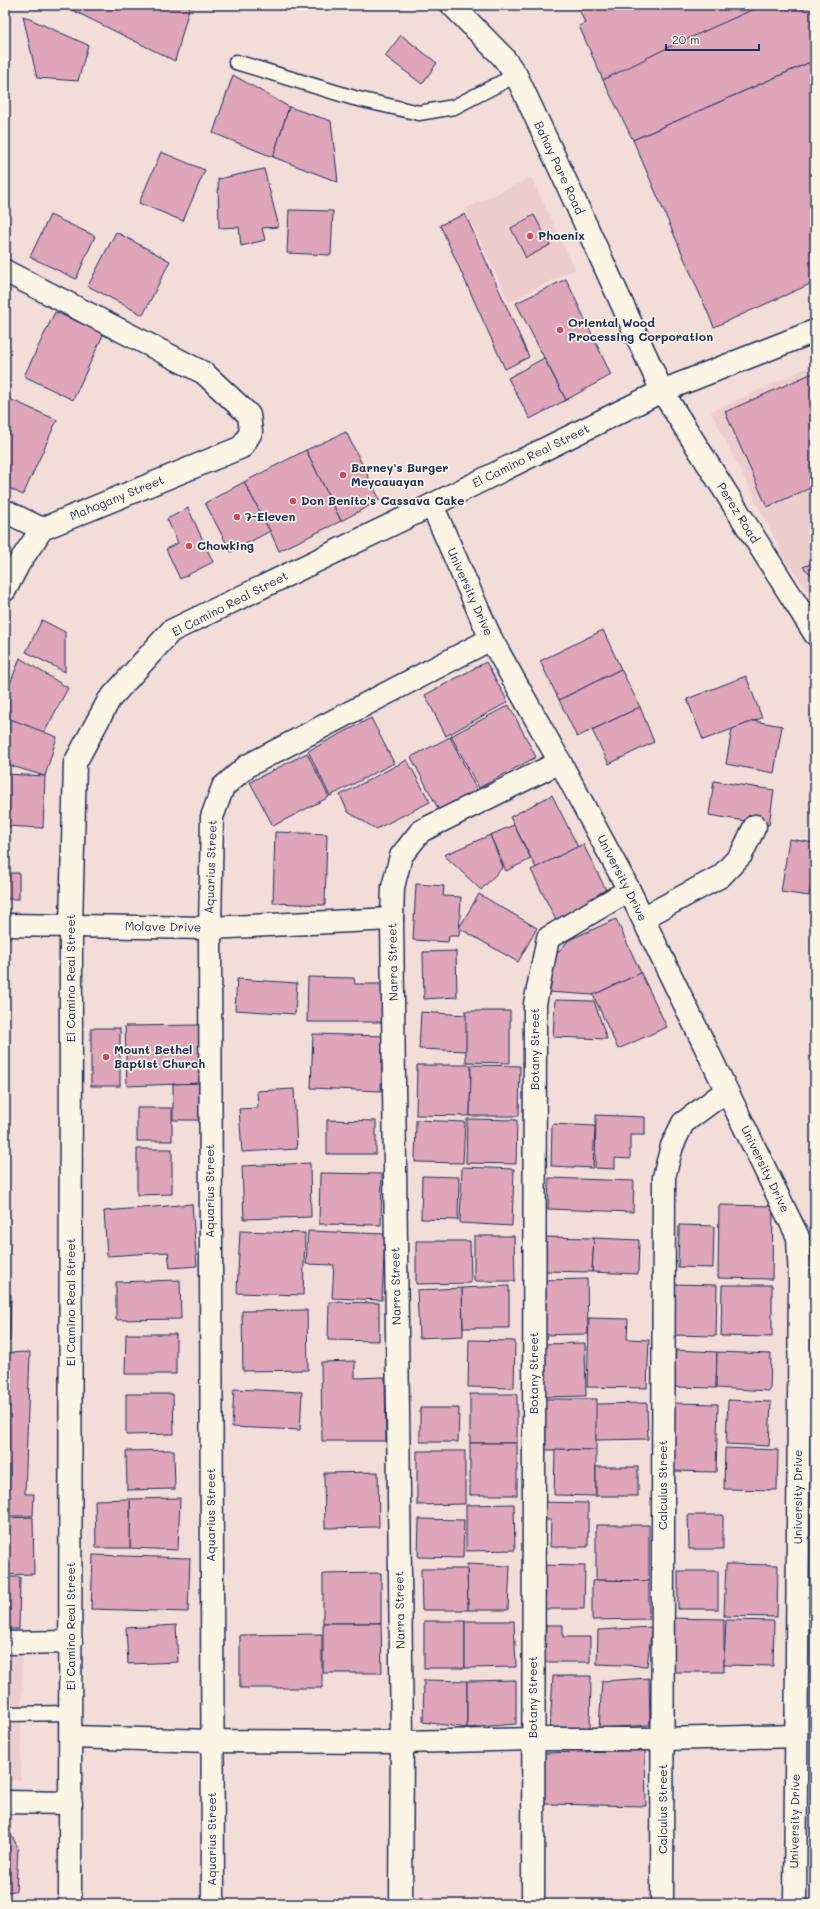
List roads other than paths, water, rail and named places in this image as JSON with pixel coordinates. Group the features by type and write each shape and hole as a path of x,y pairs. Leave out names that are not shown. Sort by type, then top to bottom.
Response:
{"street":[{"name":"Bahay Pare Road","path":"452,5 503,57 516,75 556,158 662,391"},
{"name":"Mahogany Street","path":"5,272 204,373 249,415 251,432 242,447 42,529"},
{"name":"El Camino Real Street","path":"70,1904 71,925 75,763 109,700 171,631 432,505 662,391 815,331"},
{"name":"Perez Road","path":"662,391 815,634"},
{"name":"University Drive","path":"432,505 491,639 560,762 629,890 798,1237 807,1280 796,1736 794,1904"},
{"path":"5,511 42,529 19,563 5,590"},
{"name":"Aquarius Street","path":"213,1904 211,1741 210,928 212,817 223,786 247,766 491,639"},
{"name":"Narra Street","path":"401,1904 402,1742 392,919 393,887 402,856 421,832 560,762"},
{"path":"643,918 721,876 742,855 755,826"},
{"name":"Botany Street","path":"533,1904 535,1004 548,938 629,890"},
{"name":"Molave Drive","path":"5,924 210,928 392,919"},
{"name":"Calculus Street","path":"662,1904 664,1176 672,1146 683,1123 726,1091"},
{"path":"5,1643 71,1642"},
{"path":"71,1737 211,1741 402,1742 796,1736"},
{"path":"5,1802 71,1803"}],"lane":[{"path":"236,62 354,98 419,113 454,107 516,75"},
{"path":"5,1714 71,1713"}],"place":[{"name":"Phoenix","path":"530,236"},
{"name":"Oriental Wood Processing Corporation","path":"560,330"},
{"name":"Barney's Burger Meycauayan","path":"343,475"},
{"name":"Don Benito's Cassava Cake","path":"293,501"},
{"name":"7-Eleven","path":"237,517"},
{"name":"Chowking","path":"189,546"},
{"name":"Mount Bethel Baptist Church","path":"106,1057"}]}
